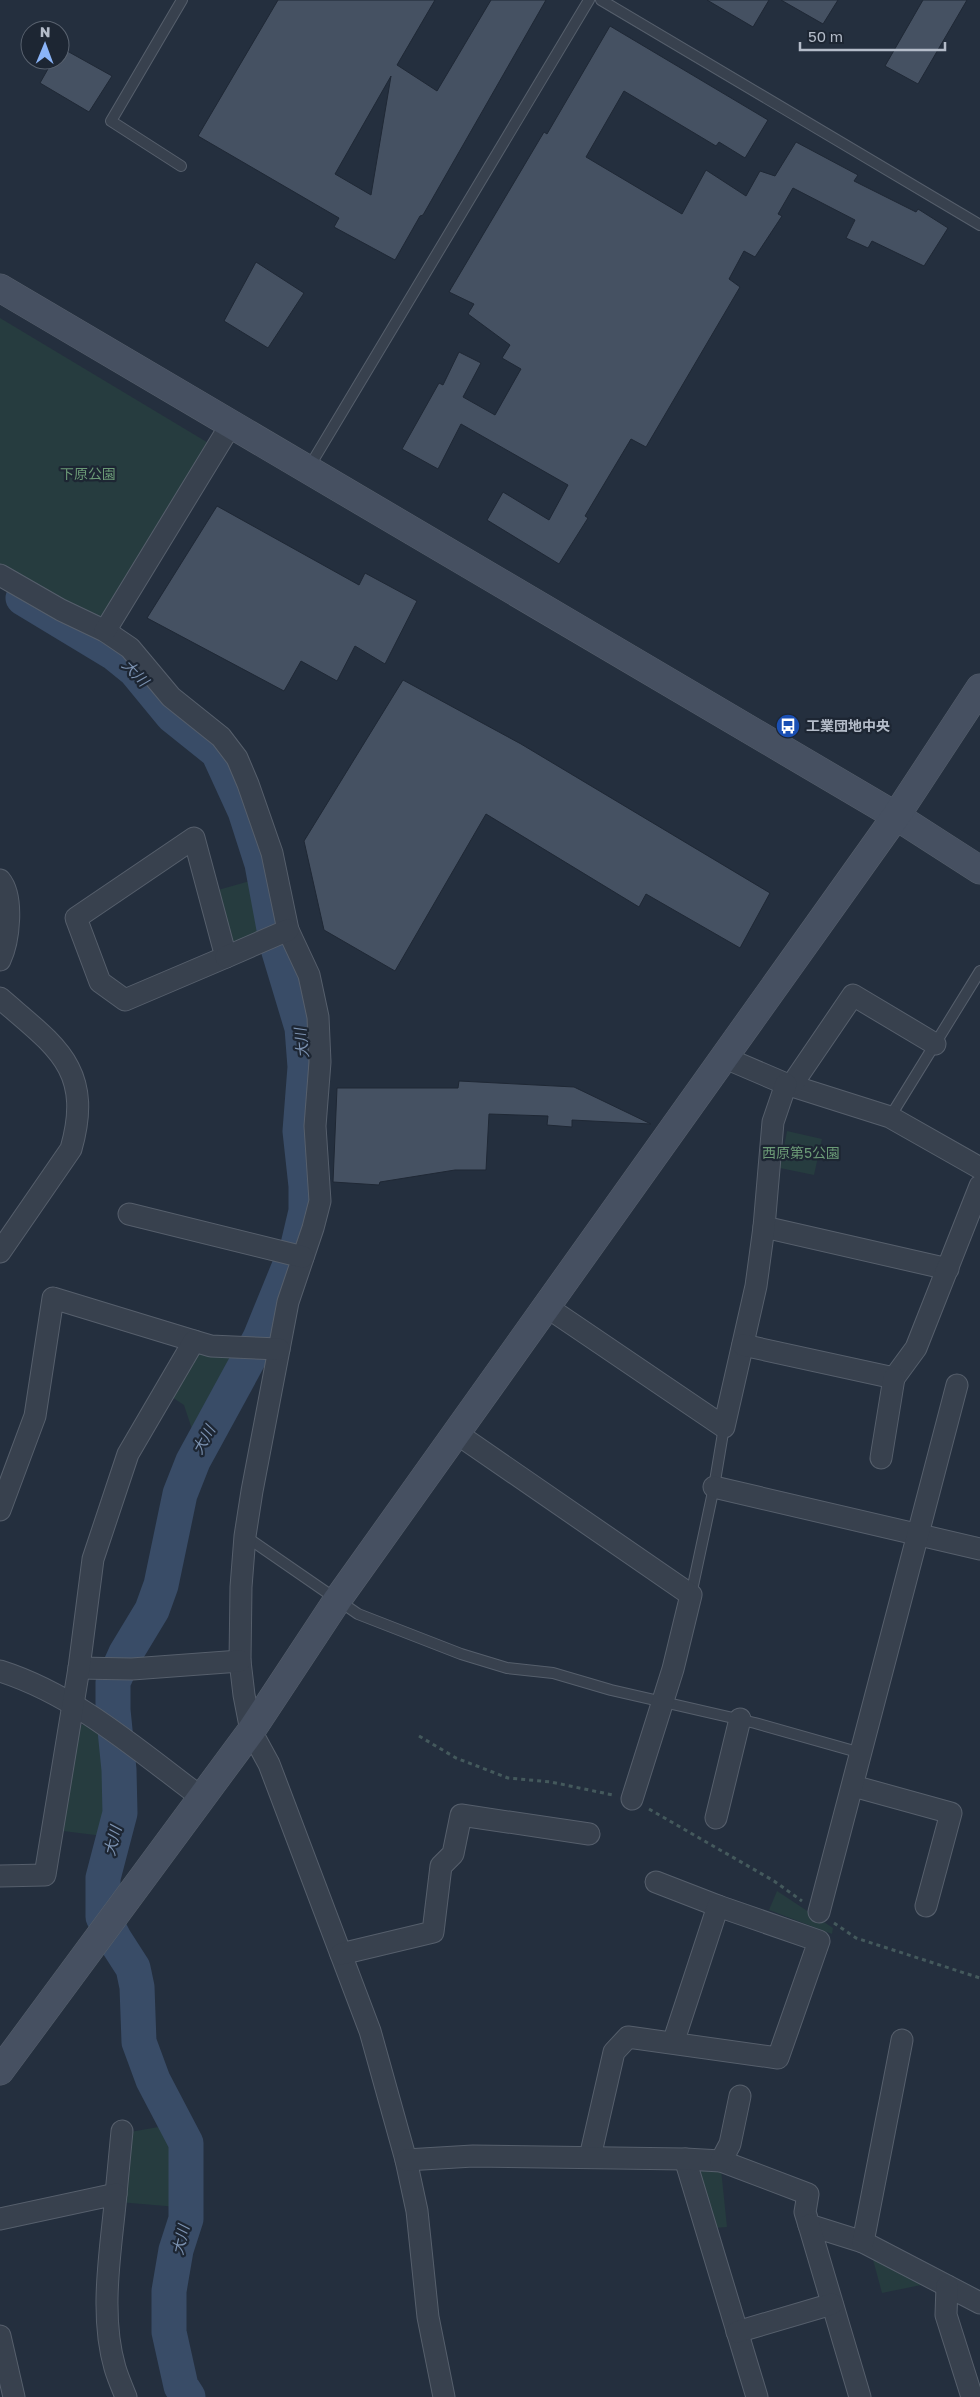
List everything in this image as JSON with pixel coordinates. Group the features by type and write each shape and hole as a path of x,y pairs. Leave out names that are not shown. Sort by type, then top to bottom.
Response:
{"street":[{"path":"0,288 230,426 896,816 980,870"},
{"path":"105,631 230,426"},
{"path":"0,575 61,610 105,631 130,648 171,697 221,737 237,758 248,784 272,852 288,930 309,975 318,1017 320,1062 315,1126 320,1201 273,1349 245,1536 241,1587 240,1661 251,1731 269,1764 370,2031 406,2160 417,2211 428,2318 444,2397"},
{"path":"0,2070 117,1915 251,1731 338,1599 896,816 980,688"},
{"path":"226,957 194,838 76,918 100,982 126,1000 261,942 288,930"},
{"path":"0,880 8,905 8,930 0,960"},
{"path":"547,1308 724,1427 756,1286 764,1227 773,1122 788,1085 853,995 935,1044"},
{"path":"0,998 48,1040 68,1063 77,1085 80,1106 72,1149 0,1252"},
{"path":"723,1057 788,1085 890,1116 980,1168"},
{"path":"881,1458 894,1378 916,1348 980,1186"},
{"path":"129,1214 303,1257"},
{"path":"764,1227 948,1269"},
{"path":"0,1510 35,1416 53,1298 211,1346 273,1349"},
{"path":"0,1876 45,1875 72,1704 87,1668 93,1559 128,1454 194,1341"},
{"path":"743,1344 894,1378"},
{"path":"819,1912 957,1385"},
{"path":"456,1433 691,1595 673,1670 632,1799"},
{"path":"714,1487 980,1549"},
{"path":"87,1668 132,1669 240,1661"},
{"path":"0,1671 72,1704 98,1719 120,1738 202,1798"},
{"path":"716,1818 740,1719"},
{"path":"852,1786 951,1813 926,1906"},
{"path":"341,1954 433,1932 441,1866 453,1854 461,1815 589,1834"},
{"path":"590,2157 614,2052 628,2037 778,2058 819,1941 656,1882"},
{"path":"673,2043 718,1906"},
{"path":"862,2242 902,2040"},
{"path":"721,2161 730,2144 740,2096"},
{"path":"122,2131 109,2270 108,2321 114,2367 126,2397"},
{"path":"406,2160 473,2156 721,2161 808,2194 805,2212 860,2397"},
{"path":"685,2159 757,2397"},
{"path":"0,2219 116,2194"},
{"path":"809,2225 862,2242 980,2304"},
{"path":"947,2286 946,2315 972,2397"},
{"path":"737,2332 832,2304"},
{"path":"0,2336 3,2362 14,2397"}],"lane":[{"path":"181,166 111,121 182,0"},
{"path":"307,470 589,0"},
{"path":"601,0 980,225"},
{"path":"890,1116 980,971"},
{"path":"691,1595 714,1487 724,1427"},
{"path":"245,1536 358,1614 461,1654 507,1668 553,1674 740,1719 861,1753"}],"path":[{"path":"419,1736 456,1758 508,1778 551,1782 632,1799 774,1881 856,1938 980,1978"}],"green space":[{"name":"下原公園","path":"0,318 210,444 101,620 0,566"},
{"path":"257,879 272,936 239,949 224,942 211,892"},
{"name":"西原第5公園","path":"787,1131 822,1139 814,1175 780,1168"},
{"path":"195,1344 249,1351 197,1444 184,1405 166,1393"},
{"path":"85,1723 112,1739 116,1813 111,1837 55,1830 71,1732"},
{"path":"777,1891 833,1928 832,1934 769,1910"},
{"path":"170,2125 175,2143 177,2207 119,2202 130,2132"},
{"path":"696,2165 721,2169 727,2227 714,2228"},
{"path":"872,2256 926,2284 882,2293"}],"building":[{"path":"278,0 435,0 397,65 437,91 491,0 546,0 423,215 420,216 395,260 334,227 339,218 198,136","holes":["391,76 371,195 335,174"]},
{"path":"707,0 769,0 753,27"},
{"path":"781,0 838,0 823,24"},
{"path":"923,0 967,0 918,84 885,66"},
{"path":"610,26 768,120 745,158 719,142 716,146 624,91 586,157 682,214 706,170 746,196 760,171 775,176 796,142 858,175 854,181 916,212 918,209 948,228 924,266 872,241 868,248 846,238 855,220 793,188 778,214 782,216 755,257 744,251 729,279 740,287 646,447 631,439 585,516 588,518 559,564 487,520 503,492 549,520 568,485 461,424 438,469 402,449 439,383 443,385 459,352 481,363 463,397 495,415 521,369 502,358 510,345 468,314 474,304 449,292 544,132 547,134"},
{"path":"70,53 112,76 89,112 40,83 47,70 70,70"},
{"path":"256,262 304,293 268,348 224,321"},
{"path":"217,506 359,585 365,573 417,601 385,664 355,646 337,681 301,661 284,691 147,618"},
{"path":"403,680 521,744 770,893 740,948 646,894 639,907 486,814 395,971 324,930 304,841"},
{"path":"459,1081 574,1087 651,1124 572,1120 572,1127 547,1125 548,1116 489,1114 486,1170 455,1170 380,1182 379,1185 333,1182 337,1088 458,1088"}],"waterway":[{"name":"大川","path":"23,598 114,653 135,670 172,715 218,752 245,811 262,864 277,945 302,1028 305,1067 300,1131 306,1186 306,1211 298,1245 260,1338 193,1461 180,1494 161,1585 152,1610 126,1653 113,1682 120,1813 103,1878 103,1917 133,1968 137,1987 139,2042 153,2080 186,2143 186,2219 176,2250 169,2291 169,2332 181,2386 188,2397"}],"place":[{"name":"工業団地中央","path":"788,726"}]}
